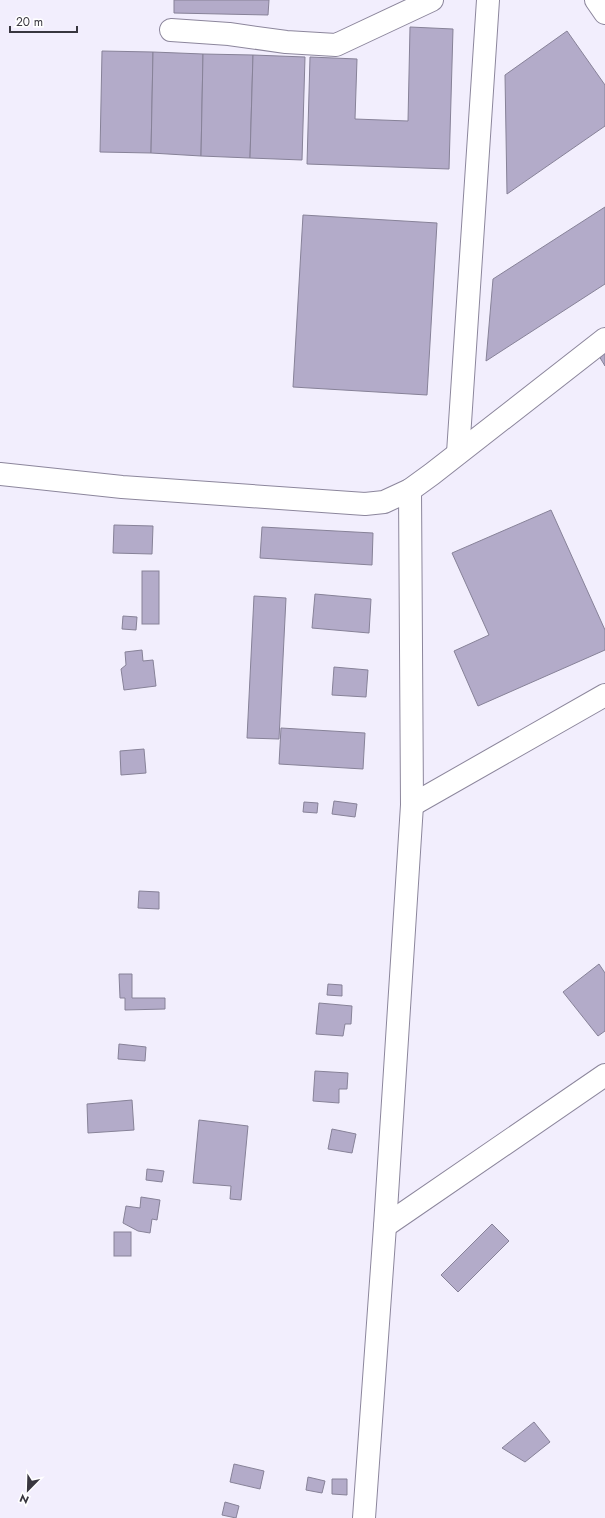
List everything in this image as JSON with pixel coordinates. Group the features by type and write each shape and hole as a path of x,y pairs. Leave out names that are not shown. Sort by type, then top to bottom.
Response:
{"street":[{"path":"171,30 229,34 286,42 336,45 432,0"},
{"path":"458,453 488,0"},
{"path":"596,0 605,13"},
{"path":"0,474 122,487 365,504 384,502 410,490 605,339"},
{"path":"364,1518 385,1226 412,805 410,490"},
{"path":"412,805 605,695"},
{"path":"385,1226 605,1075"}],"building":[{"path":"174,0 269,0 268,15 174,13"},
{"path":"410,27 453,29 449,169 307,164 310,57 357,59 355,119 408,121"},
{"path":"567,31 605,85 605,126 507,194 505,75"},
{"path":"102,51 153,52 151,153 100,152"},
{"path":"153,52 203,54 201,156 151,153"},
{"path":"203,54 253,55 250,158 201,156"},
{"path":"253,55 305,57 302,160 250,158"},
{"path":"605,207 605,284 486,361 493,279"},
{"path":"303,215 437,223 427,395 293,387"},
{"path":"605,352 605,366 599,356"},
{"path":"551,510 605,630 605,650 478,706 454,651 489,635 452,553"},
{"path":"114,525 153,526 152,554 113,553"},
{"path":"262,527 373,533 372,565 260,558"},
{"path":"142,571 159,571 159,624 142,624"},
{"path":"315,594 371,599 369,633 312,628"},
{"path":"254,596 286,598 279,739 247,738"},
{"path":"123,616 137,617 136,630 122,629"},
{"path":"142,650 143,661 153,660 156,686 124,690 121,669 126,665 125,652"},
{"path":"334,667 368,670 366,697 332,695"},
{"path":"281,728 365,733 363,769 279,764"},
{"path":"144,749 146,773 121,775 120,751"},
{"path":"334,801 357,804 355,817 332,814"},
{"path":"304,802 318,803 317,813 303,812"},
{"path":"139,891 159,892 159,909 138,908"},
{"path":"599,964 605,973 605,1031 598,1036 563,992"},
{"path":"119,974 132,974 132,998 165,998 165,1009 125,1010 125,998 120,998"},
{"path":"328,984 342,985 342,996 327,995"},
{"path":"319,1003 352,1006 351,1024 345,1024 343,1036 316,1034"},
{"path":"119,1044 146,1047 145,1061 118,1059"},
{"path":"315,1071 348,1073 347,1089 339,1089 339,1103 313,1101"},
{"path":"132,1100 134,1130 88,1133 87,1104"},
{"path":"199,1120 248,1126 241,1200 230,1199 231,1186 193,1183"},
{"path":"332,1129 356,1134 352,1153 328,1149"},
{"path":"147,1169 164,1171 162,1182 146,1180"},
{"path":"141,1197 160,1200 157,1220 152,1219 150,1233 138,1231 123,1223 126,1206 140,1208"},
{"path":"492,1224 509,1241 458,1292 441,1275"},
{"path":"114,1232 131,1232 131,1256 114,1256"},
{"path":"534,1422 550,1442 525,1462 502,1448"},
{"path":"234,1464 264,1471 260,1489 230,1482"},
{"path":"308,1477 325,1481 322,1493 306,1490"},
{"path":"332,1479 347,1479 347,1495 332,1494"},
{"path":"225,1502 239,1506 236,1518 222,1515"}]}
